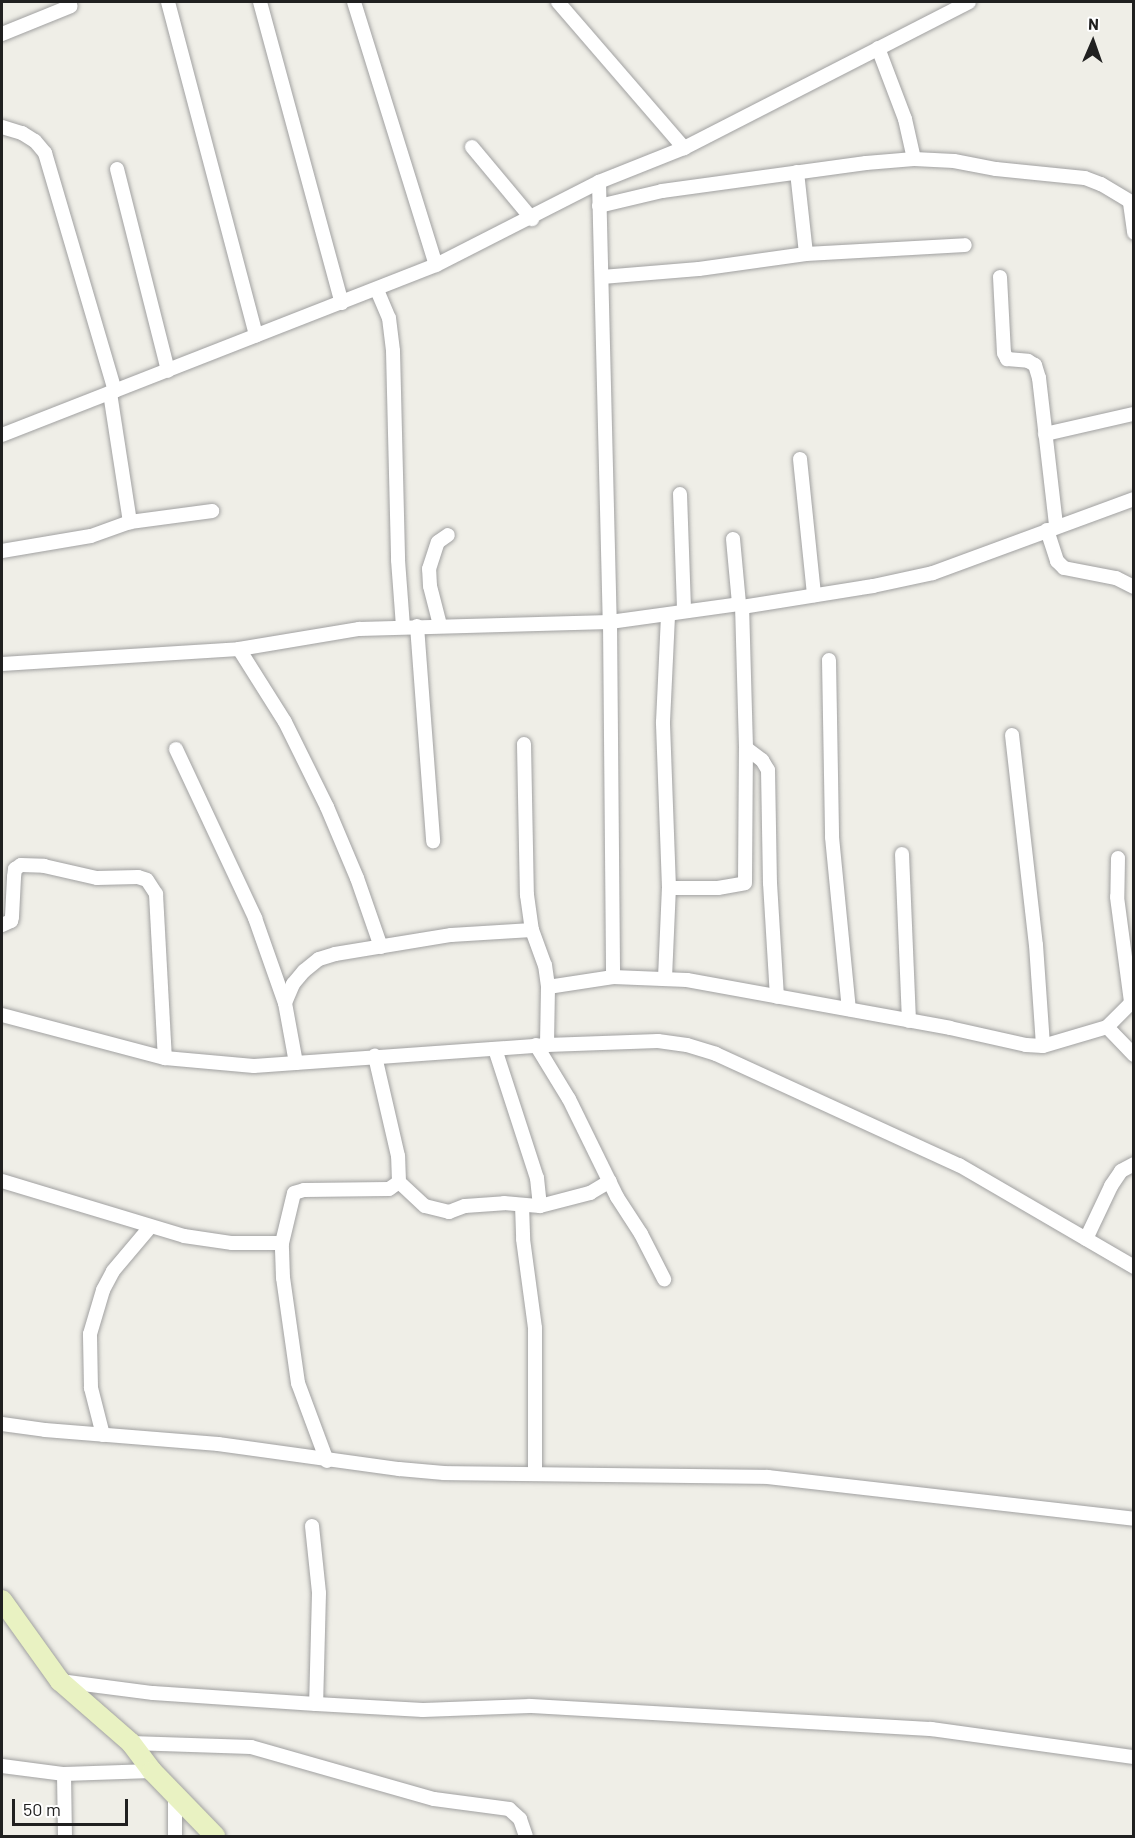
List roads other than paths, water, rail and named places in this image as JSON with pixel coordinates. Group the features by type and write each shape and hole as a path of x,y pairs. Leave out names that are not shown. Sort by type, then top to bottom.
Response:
{"street":[{"path":"168,2 256,336"},
{"path":"260,2 342,303"},
{"path":"354,2 436,265"},
{"path":"558,2 684,148"},
{"path":"2,435 436,265 532,219 600,182 684,148 969,2"},
{"path":"2,34 71,6"},
{"path":"878,48 905,119 914,159"},
{"path":"2,127 22,132 45,153 113,392 130,522"},
{"path":"472,147 532,219"},
{"path":"599,206 662,191 797,172 914,159 954,161 1007,171 1085,178 1111,189 1132,204 1134,233"},
{"path":"117,169 168,371"},
{"path":"797,172 806,254"},
{"path":"600,182 610,622 613,977"},
{"path":"602,277 699,269 806,254 965,245"},
{"path":"1000,277 1004,353 1007,358 1028,361 1035,365 1045,434 1052,528 1057,561 1064,568 1116,578 1134,587"},
{"path":"377,290 389,318 393,351 398,560 410,627 433,841"},
{"path":"1045,434 1133,414"},
{"path":"800,459 814,595"},
{"path":"680,494 684,611"},
{"path":"2,664 239,649 359,629 610,622 814,595 873,586 933,573 1134,499"},
{"path":"2,552 91,536 130,522 212,511"},
{"path":"440,625 430,586 429,569 438,542 448,536"},
{"path":"669,888 718,888 745,883 746,748 741,605 733,538"},
{"path":"665,978 669,888 663,722 668,615"},
{"path":"239,649 285,722 327,807 357,878 381,946"},
{"path":"828,660 832,837 849,1009"},
{"path":"1011,735 1035,945 1043,1046"},
{"path":"524,744 527,895 532,930 545,965 548,987 542,1045 610,1181 664,1279"},
{"path":"746,748 762,760 768,770 770,884 777,997"},
{"path":"176,749 255,918 285,1003 296,1063"},
{"path":"902,854 909,1021"},
{"path":"548,987 613,977 665,978 849,1009 1026,1046 1043,1046 1107,1027 1132,1001 1117,897 1118,858"},
{"path":"2,925 11,921 15,869 21,865 44,866 97,878 138,877 147,880 156,894 165,1058"},
{"path":"285,1003 293,984 304,971 319,959 334,954 451,935 532,930"},
{"path":"2,1016 165,1058 254,1066 542,1045 658,1041 687,1045 716,1054 959,1165 1134,1267"},
{"path":"1107,1027 1134,1055"},
{"path":"495,1049 537,1178 540,1206"},
{"path":"375,1056 398,1156 399,1182 425,1206 449,1212 465,1206 540,1206 590,1193 610,1181"},
{"path":"1086,1239 1111,1186 1121,1171 1134,1164"},
{"path":"2,1181 184,1236 232,1243 282,1243"},
{"path":"327,1461 298,1383 283,1278 282,1243 294,1193 304,1190 389,1189 399,1182"},
{"path":"522,1205 523,1239 535,1328 535,1472"},
{"path":"103,1435 91,1388 90,1334 103,1290 113,1271 150,1227"},
{"path":"2,1424 218,1444 327,1461 444,1473 535,1472 768,1477 1134,1519"},
{"path":"312,1526 319,1593 315,1704"},
{"path":"2,1600 60,1681 131,1743 152,1772 215,1836"},
{"path":"60,1681 153,1692 423,1710 530,1706 931,1729 1134,1757"},
{"path":"131,1743 251,1747 434,1799 509,1809 520,1819 526,1836"},
{"path":"2,1766 64,1774 152,1772"},
{"path":"64,1774 66,1836"},
{"path":"175,1796 175,1836"}]}
